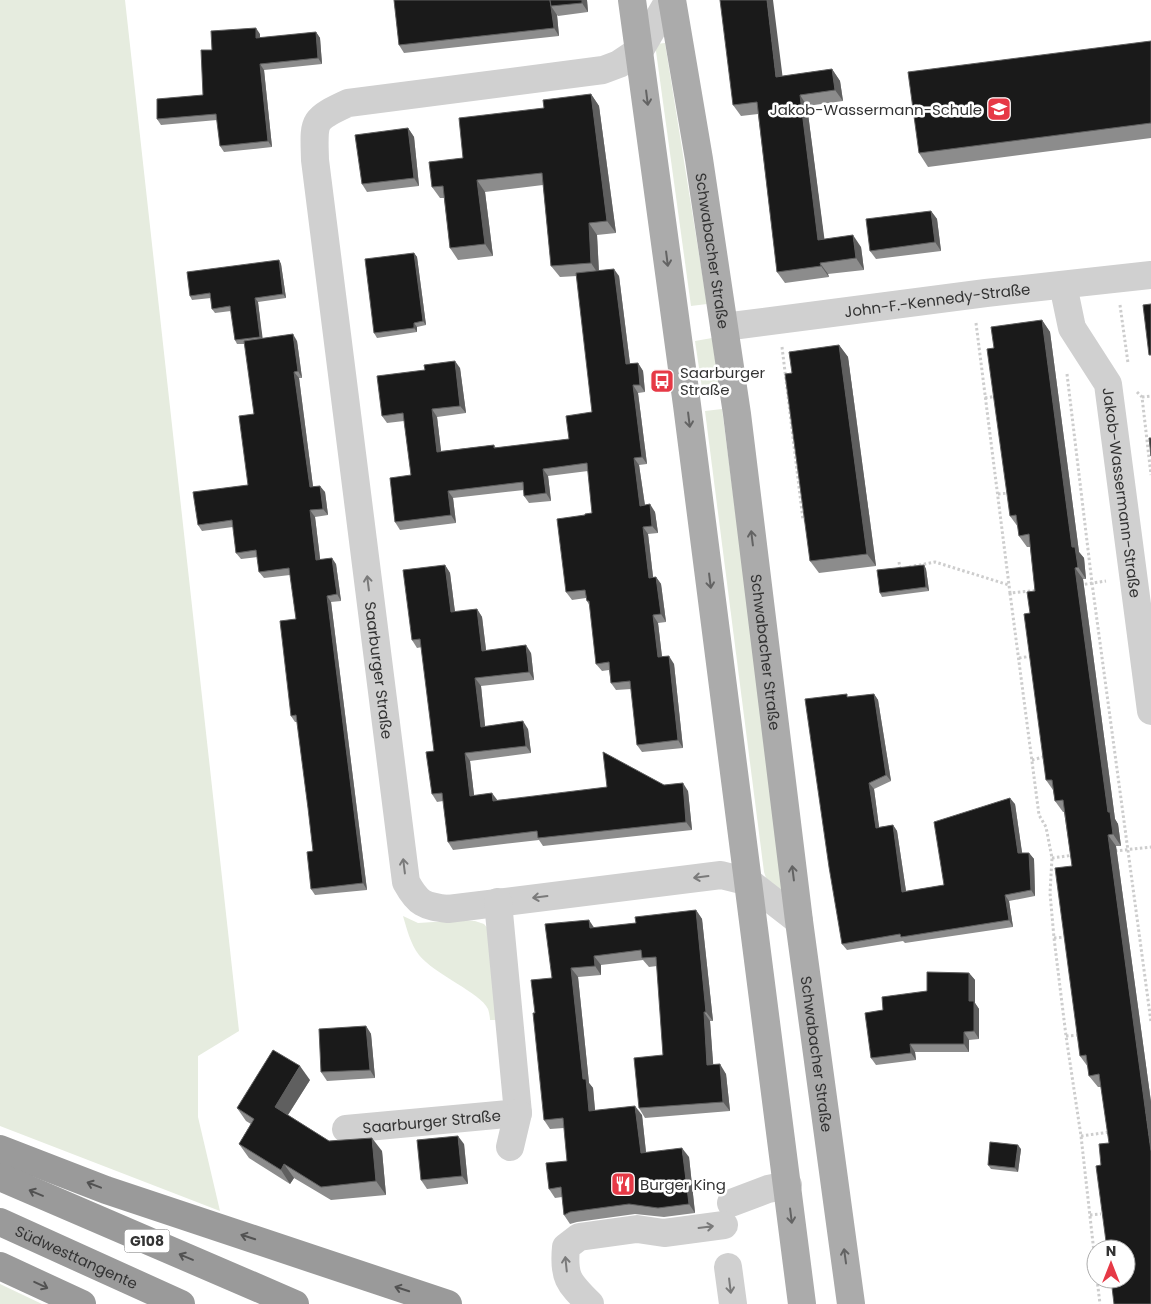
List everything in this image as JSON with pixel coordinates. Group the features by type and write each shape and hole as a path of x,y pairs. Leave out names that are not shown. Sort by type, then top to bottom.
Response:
{"highway":[{"path":"0,1149 106,1190 448,1304"},
{"name":"G108","path":"0,1177 295,1304"},
{"name":"Südwesttangente","path":"0,1222 181,1304"},
{"path":"0,1266 82,1304"}],"main road":[{"path":"632,0 749,882 802,1304"},
{"name":"Schwabacher Straße","path":"670,0 699,159 737,414 799,922 851,1304"}],"street":[{"name":"Saarburger Straße","path":"670,0 640,50 619,64 603,70 348,103 324,114 317,123 314,135 315,160 406,882 414,896 428,906 448,909 721,875 749,882 799,922"},
{"name":"John-F.-Kennedy-Straße","path":"724,328 972,295 1151,275"},
{"name":"Jakob-Wassermann-Straße","path":"1064,285 1072,328 1108,384 1151,711"},
{"name":"Saarburger Straße","path":"498,902 518,1113 510,1147"},
{"name":"Saarburger Straße","path":"346,1129 518,1113"},
{"path":"590,1304 570,1284 564,1265 566,1246 579,1237 637,1229 664,1233 727,1214 768,1189 788,1185"},
{"path":"728,1267 733,1304"}],"path":[{"path":"972,295 1032,760 1040,815 1046,827 1052,858 1050,893 1054,938 1081,1136 1093,1239"},
{"path":"778,341 782,344 803,520 812,519"},
{"path":"1066,365 1092,583 1151,1022"},
{"path":"985,398 1000,396"},
{"path":"1142,397 1151,396"},
{"path":"791,422 798,421"},
{"path":"998,494 1012,492"},
{"path":"899,562 900,568 936,562 1009,585"},
{"path":"1074,585 1133,578"},
{"path":"1010,593 1046,589"},
{"path":"1019,658 1032,656"},
{"path":"1032,760 1043,757"},
{"path":"1108,852 1151,847"},
{"path":"1052,858 1080,855"},
{"path":"1054,938 1070,937"},
{"path":"1066,1036 1083,1034"},
{"path":"1081,1136 1116,1132"},
{"path":"1090,1215 1101,1214"},
{"path":"1098,1289 1100,1304"}],"shaded area":[{"path":"0,0 125,0 239,1031 198,1056 198,1117 220,1211 0,1126"},
{"path":"665,43 707,304 691,306 655,44"},
{"path":"712,338 720,393 703,395 695,341"},
{"path":"722,409 785,894 766,878 764,872 705,411"},
{"path":"403,916 418,923 465,920 484,924 489,930 499,1020 490,1020 488,1009 484,1003 435,969 419,955 411,941"},
{"path":"0,1284 42,1304 0,1304"}],"building":[{"path":"394,0 550,0 554,28 399,45"},
{"path":"550,0 582,0 582,3 551,6"},
{"path":"720,0 767,0 776,77 832,69 835,90 800,95 818,240 853,235 856,258 820,263 821,266 777,272 757,102 733,105"},
{"path":"256,28 256,38 316,32 318,58 260,64 268,141 220,146 216,114 157,119 157,99 203,95 201,50 212,50 211,31"},
{"path":"1151,41 1151,123 919,153 908,72"},
{"path":"591,94 607,221 589,223 591,263 551,266 542,173 477,180 485,244 450,248 443,186 432,187 429,162 463,158 459,118 544,108 543,100"},
{"path":"408,128 414,178 362,184 355,135"},
{"path":"931,211 935,242 870,251 866,219"},
{"path":"414,253 423,321 414,323 414,328 374,333 365,259"},
{"path":"279,260 283,294 255,298 260,337 235,340 230,306 212,309 210,293 190,296 187,272"},
{"path":"614,269 626,364 638,363 640,385 633,385 642,457 634,458 640,506 650,504 652,526 643,527 649,578 656,577 661,614 653,615 658,657 669,656 678,740 637,745 630,681 611,683 609,662 596,664 589,601 587,601 585,590 566,592 557,519 592,513 587,463 543,469 546,493 524,496 523,482 448,491 451,515 395,522 390,478 411,475 403,413 382,416 377,376 425,370 424,365 455,361 460,406 432,409 437,452 494,445 494,448 569,439 566,416 592,412 576,273"},
{"path":"1151,304 1151,355 1149,355 1143,305"},
{"path":"1042,320 1072,547 1075,547 1078,567 1075,568 1108,812 1110,812 1113,834 1108,835 1151,1151 1151,1304 1114,1304 1112,1289 1136,1289 1136,1239 1106,1239 1096,1166 1101,1165 1099,1144 1109,1143 1099,1074 1089,1076 1086,1055 1080,1056 1055,868 1072,866 1063,800 1055,801 1052,780 1046,780 1024,614 1030,613 1027,592 1035,591 1029,534 1019,536 1016,515 1010,516 987,349 994,348 991,327"},
{"path":"293,334 298,371 294,372 310,487 320,486 323,509 310,510 316,560 332,558 337,594 327,596 363,883 311,889 307,852 313,851 296,715 291,716 280,621 296,619 289,568 259,572 256,550 236,553 232,520 198,525 193,492 248,485 239,416 254,414 244,341"},
{"path":"839,345 867,554 810,561 785,374 792,373 789,352"},
{"path":"1149,438 1151,438 1151,456"},
{"path":"445,565 451,612 477,609 482,651 526,645 529,672 475,678 481,727 523,721 526,746 465,753 470,796 492,793 493,801 607,787 603,752 664,785 683,783 686,822 538,838 537,831 448,842 442,793 432,794 426,752 434,751 420,639 412,640 403,570"},
{"path":"924,565 926,587 880,593 877,570"},
{"path":"847,694 847,697 874,694 886,775 869,783 876,828 893,825 902,892 944,885 934,822 1010,798 1018,853 1029,853 1031,890 1005,895 1009,920 901,937 900,934 842,944 805,699"},
{"path":"696,910 706,1012 704,1012 707,1065 720,1064 723,1102 639,1108 634,1058 663,1055 656,957 642,958 641,950 594,956 595,966 571,968 583,1079 586,1079 589,1111 635,1106 641,1153 682,1148 689,1204 658,1208 629,1204 570,1212 564,1215 561,1187 549,1189 546,1163 567,1161 563,1118 544,1120 533,1013 535,1013 531,980 552,978 545,924 589,920 590,928 636,923 635,917"},
{"path":"927,972 969,973 969,1001 974,1001 974,1031 964,1032 964,1044 910,1044 911,1053 871,1058 865,1013 883,1010 882,997 927,991"},
{"path":"366,1026 370,1070 321,1072 319,1029"},
{"path":"273,1050 300,1066 275,1107 329,1141 372,1138 376,1181 321,1187 284,1164 281,1170 239,1144 254,1119 237,1108"},
{"path":"458,1136 462,1176 421,1180 417,1140"},
{"path":"990,1142 1018,1145 1015,1168 988,1165"}],"place":[{"name":"Jakob-Wassermann-Schule","path":"999,109"},
{"name":"Saarburger Straße","path":"662,381"},
{"name":"Burger King","path":"623,1184"}]}
